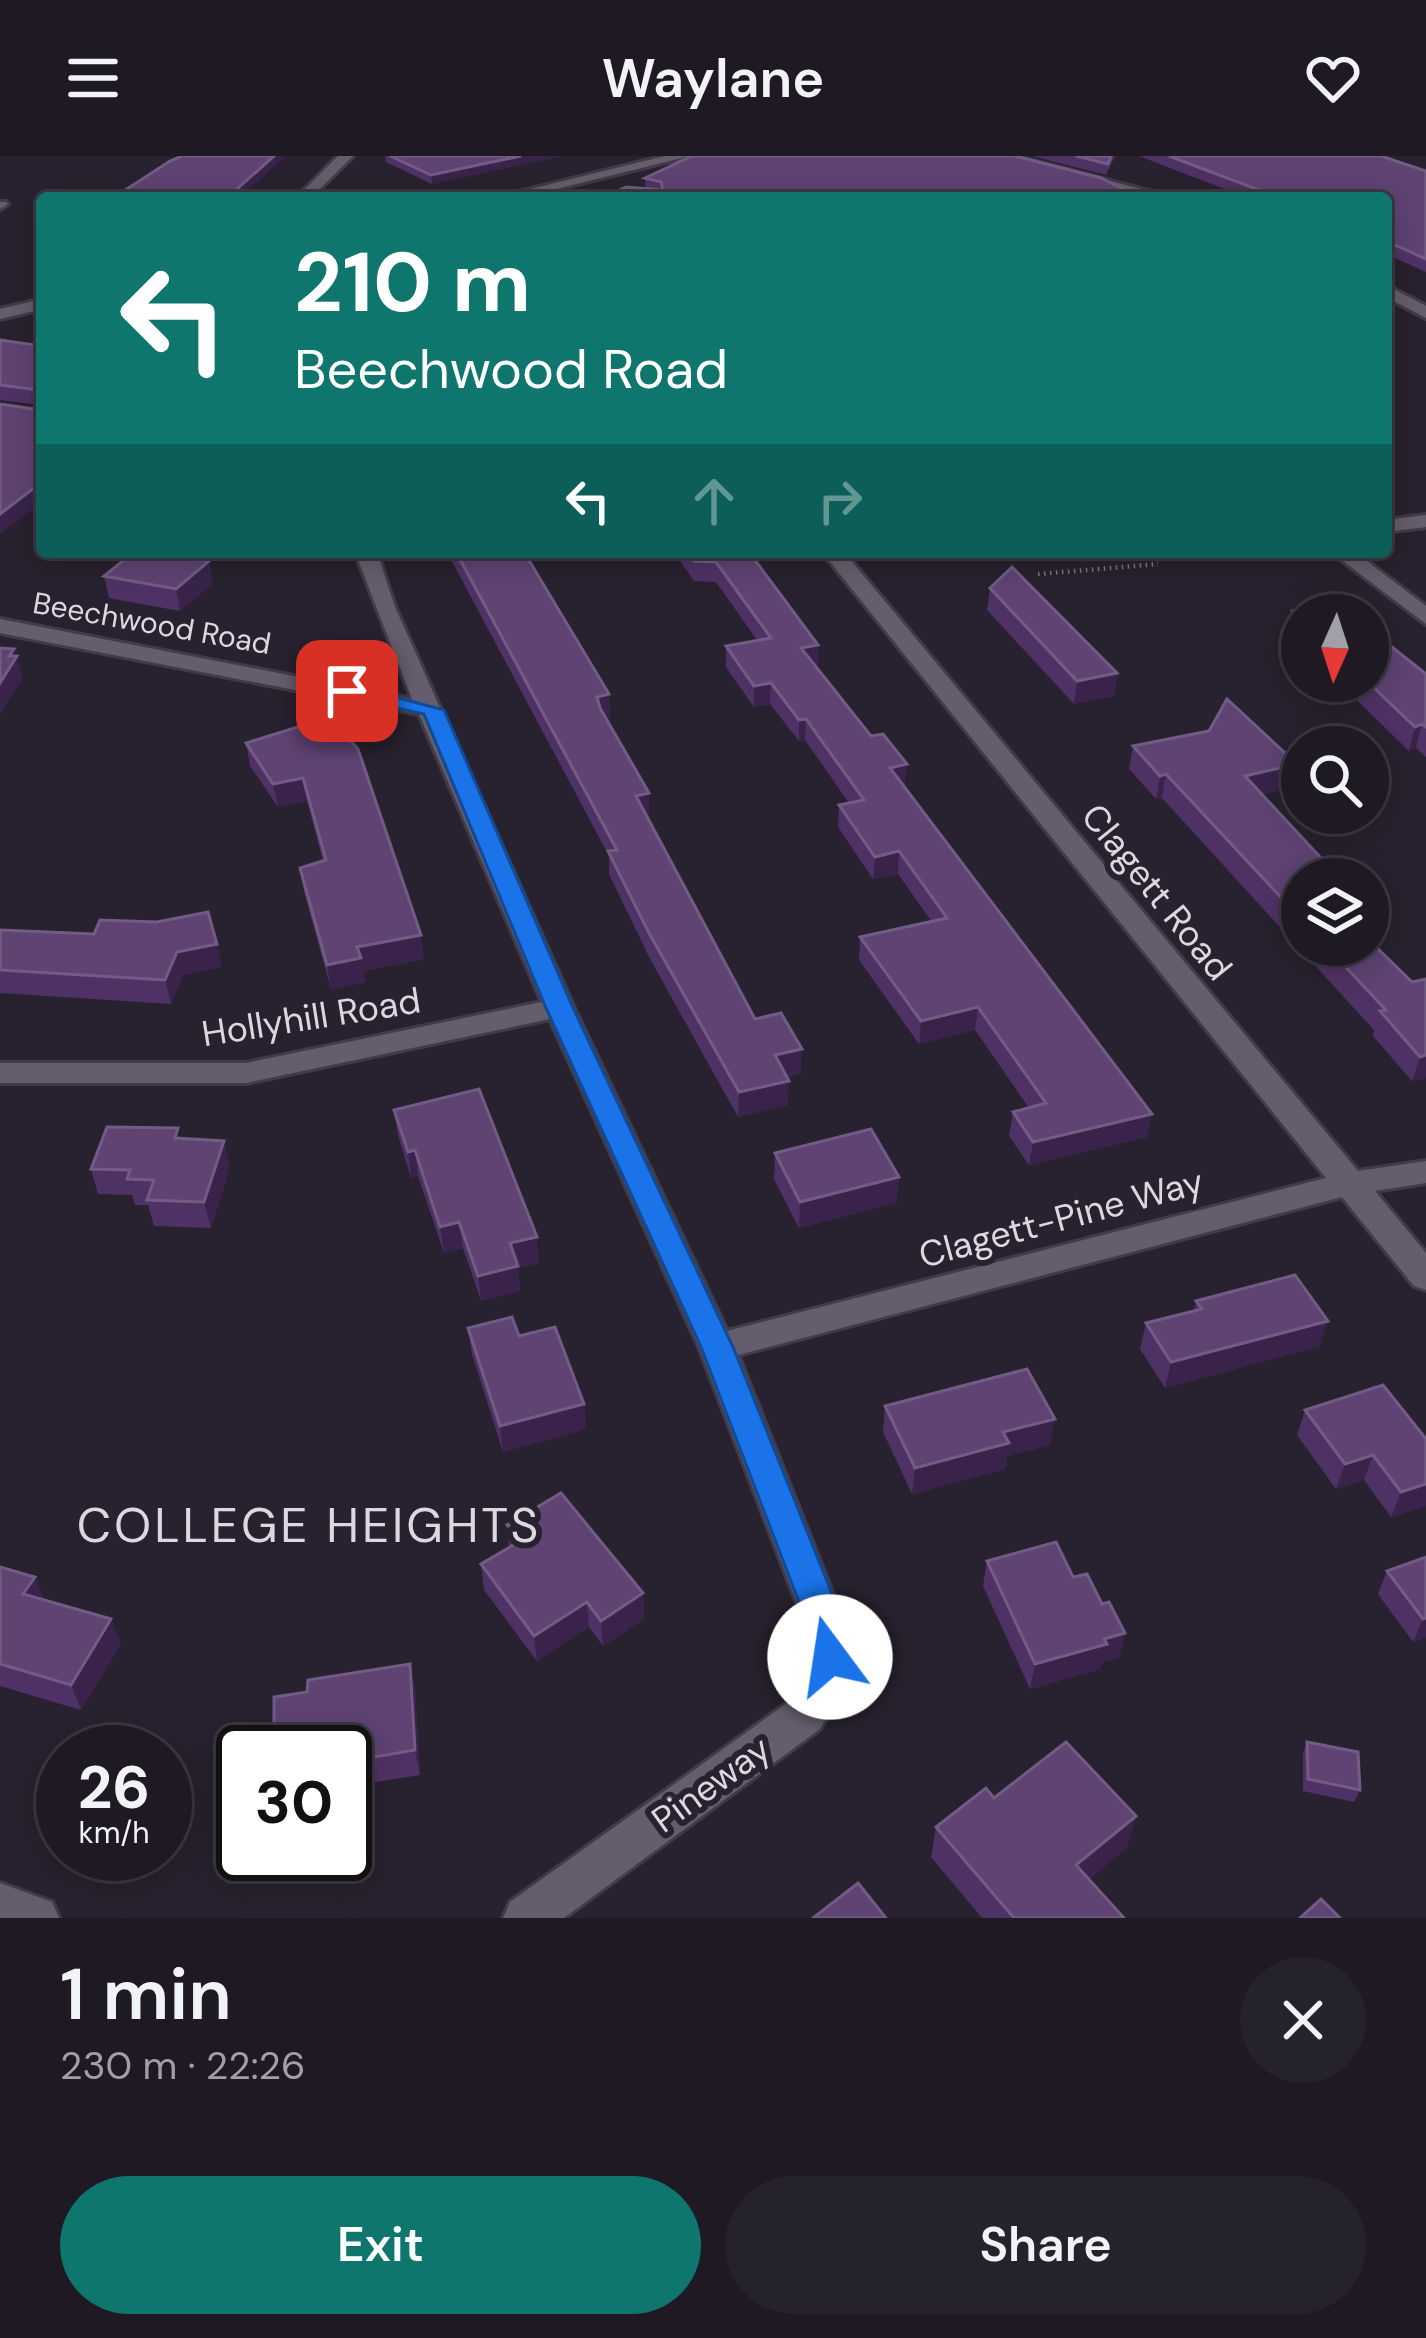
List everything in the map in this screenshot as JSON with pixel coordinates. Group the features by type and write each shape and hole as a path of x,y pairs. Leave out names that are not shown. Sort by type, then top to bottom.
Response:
{"street":[{"path":"309,192 346,156"},
{"path":"527,192 683,156"},
{"path":"996,156 1144,192"},
{"path":"576,181 624,191"},
{"path":"1392,293 1426,313"},
{"path":"0,314 36,305"},
{"path":"1392,525 1426,520"},
{"name":"Pineway","path":"368,558 384,607 433,710 559,1008 717,1347 828,1631 824,1686 805,1715 526,1918"},
{"name":"Clagett Road","path":"838,558 1426,1277"},
{"path":"1350,558 1426,617"},
{"name":"Beechwood Road","path":"0,626 433,710"},
{"name":"Hollyhill Road","path":"0,1073 246,1073 559,1008"},
{"name":"Clagett-Pine Way","path":"717,1347 1348,1184 1426,1172"},
{"path":"0,1906 36,1918"}],"path":[{"path":"1038,574 1158,564"}],"building":[{"path":"182,156 274,156 236,190 247,192 122,192"},
{"path":"390,156 521,156 431,175"},
{"path":"692,156 1015,156 1101,178 1128,192 615,192 626,187 663,190 661,182 645,178"},
{"path":"1076,156 1111,156 1108,164"},
{"path":"1169,156 1381,156 1426,171 1426,259 1392,244 1392,192 1264,192"},
{"path":"0,340 36,345 36,390 0,385"},
{"path":"0,404 36,409 36,487 0,514"},
{"path":"126,558 209,561 176,589 104,576"},
{"path":"459,558 528,558 609,694 597,697 600,708 649,793 636,796 755,1019 781,1013 802,1049 775,1055 789,1081 739,1092 608,851 617,850"},
{"path":"692,558 753,558 818,645 801,648 871,736 883,734 907,764 890,768 1152,1114 1033,1142 1013,1112 1046,1103 978,1007 921,1021 860,937 947,918 899,851 875,857 839,805 864,800 806,719 799,720 771,683 754,686 726,646 771,638 716,562"},
{"path":"1012,567 1117,673 1077,681 990,588"},
{"path":"1389,645 1426,674 1426,727 1415,727 1389,702"},
{"path":"0,648 14,649 9,656 17,656 0,683"},
{"path":"1227,699 1281,749 1281,768 1245,776 1281,815 1281,834 1299,834 1321,858 1281,858 1281,897 1166,774 1160,776 1133,746 1209,731"},
{"path":"330,717 358,749 421,935 357,947 361,958 327,965 300,868 326,860 303,778 273,784 246,743"},
{"path":"208,912 217,944 177,952 165,980 0,970 0,930 94,934 100,920 157,922"},
{"path":"1389,960 1412,982 1426,979 1426,1055 1420,1057 1380,1011 1386,1010 1345,966 1389,966"},
{"path":"479,1089 537,1237 510,1243 518,1266 478,1276 459,1222 440,1227 415,1150 408,1152 394,1110"},
{"path":"107,1127 178,1128 175,1138 224,1141 204,1202 147,1200 154,1180 127,1179 130,1170 91,1169"},
{"path":"871,1129 899,1177 800,1202 775,1153"},
{"path":"1295,1275 1328,1321 1171,1362 1146,1323 1202,1309 1196,1301"},
{"path":"512,1317 519,1336 555,1327 584,1404 500,1426 468,1328"},
{"path":"1027,1369 1055,1419 1003,1432 1009,1443 915,1468 885,1406"},
{"path":"1383,1385 1426,1439 1426,1484 1401,1492 1373,1455 1345,1464 1305,1410"},
{"path":"561,1493 643,1593 601,1621 587,1602 534,1636 481,1564 520,1541 507,1525"},
{"path":"1056,1542 1073,1577 1087,1574 1102,1604 1109,1602 1125,1633 1104,1639 1107,1644 1035,1664 987,1561"},
{"path":"1426,1557 1426,1618 1423,1619 1387,1571"},
{"path":"0,1567 35,1577 23,1594 111,1619 71,1685 0,1664"},
{"path":"410,1664 415,1750 372,1757 372,1725 274,1725 274,1697 307,1692 308,1680"},
{"path":"1066,1742 1136,1816 1076,1865 1124,1918 1014,1918 936,1827 986,1788 994,1798"},
{"path":"1307,1742 1358,1752 1360,1790 1308,1779"},
{"path":"858,1883 886,1918 813,1918"},
{"path":"1321,1899 1340,1918 1300,1918"}],"district":[{"name":"COLLEGE HEIGHTS","path":"309,1525"}],"route":[{"path":"347,691 433,710 559,1008 717,1347 828,1631 830,1657"}]}
